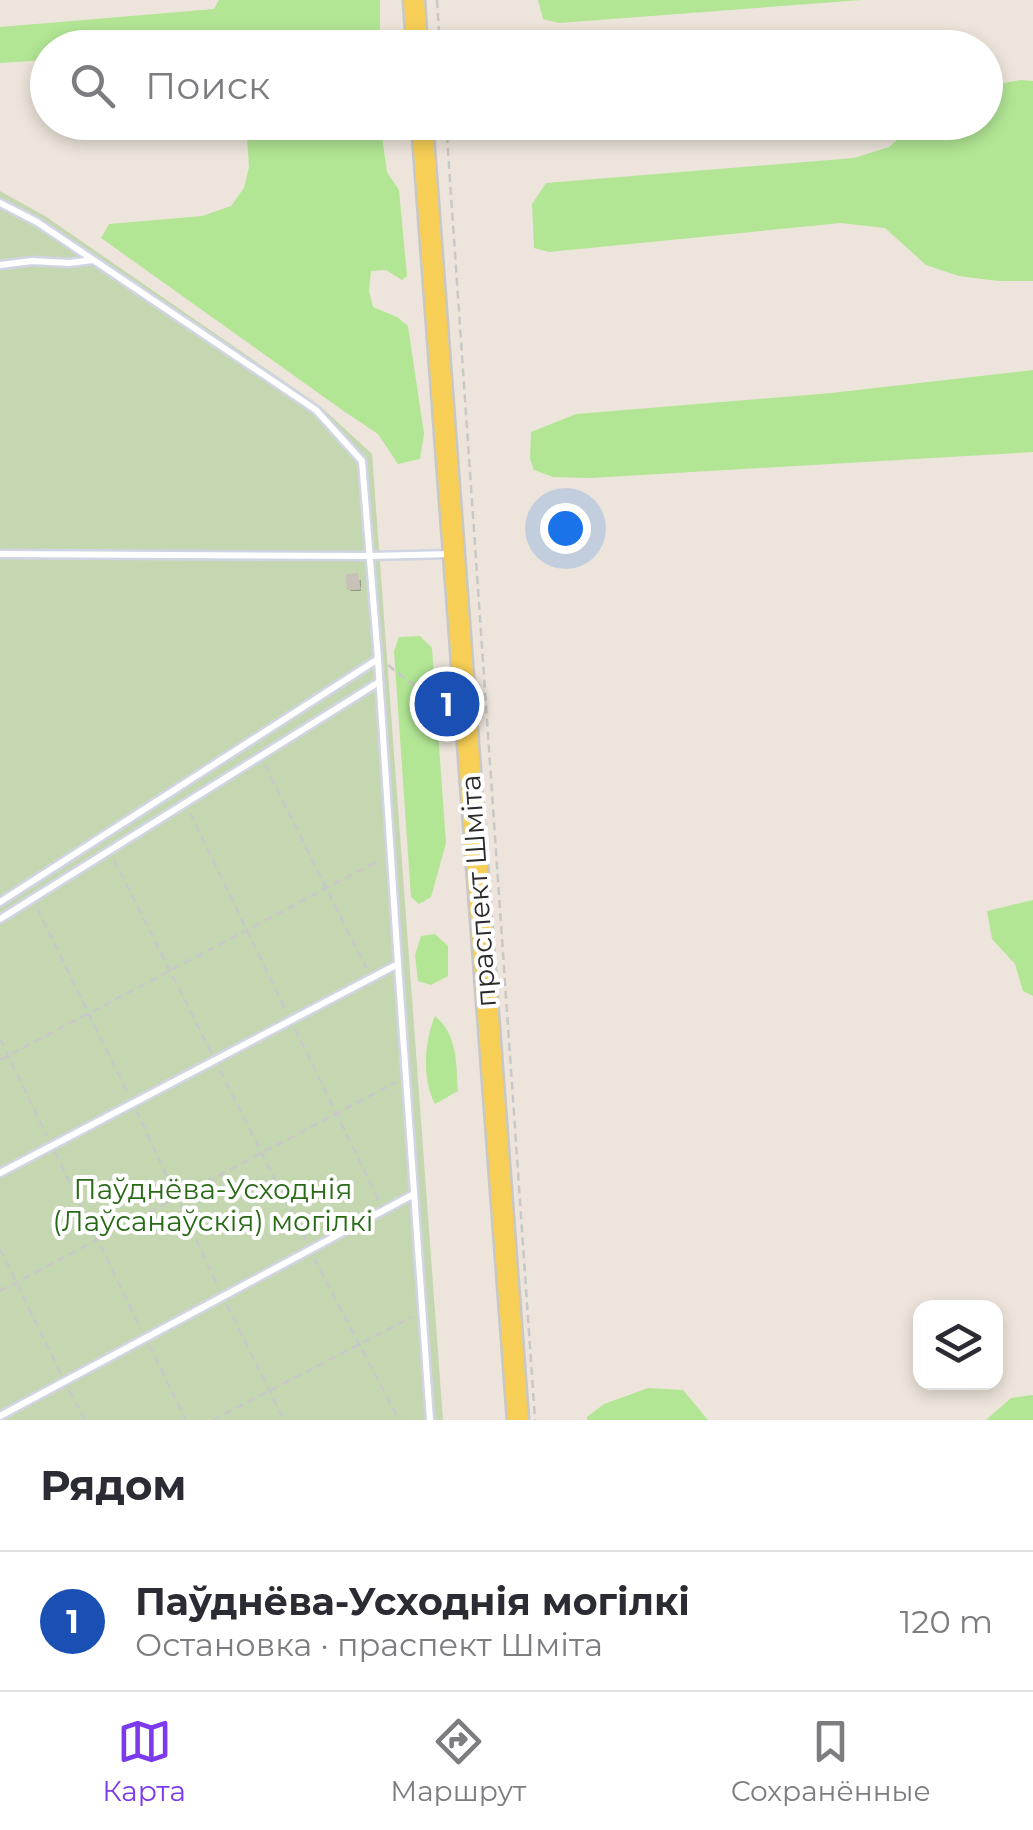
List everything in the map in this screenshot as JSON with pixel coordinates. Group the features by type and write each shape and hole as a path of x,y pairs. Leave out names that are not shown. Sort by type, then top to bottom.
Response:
{"main road":[{"path":"414,0 416,30"},
{"name":"праспект Шміта","path":"423,140 518,1420"}],"lane":[{"path":"0,203 37,222 316,410 362,461 430,1420"},
{"path":"0,266 94,260"},
{"path":"0,554 454,554"},
{"path":"0,902 378,660"},
{"path":"0,919 378,682"},
{"path":"0,1173 398,964"},
{"path":"0,1416 414,1194"}],"path":[{"path":"437,0 439,30"},
{"path":"447,140 535,1420"},
{"path":"378,660 442,707"},
{"path":"260,756 371,978"},
{"path":"184,803 384,1210"},
{"path":"109,850 399,1420"},
{"path":"0,1060 390,854"},
{"path":"32,898 284,1420"},
{"path":"0,1039 186,1420"},
{"path":"0,1291 406,1076"},
{"path":"0,1249 85,1420"},
{"path":"214,1420 422,1311"}],"green space":[{"path":"219,0 380,0 380,30 30,30 30,61 0,63 0,27 214,9"},
{"path":"538,0 862,0 559,23 543,19"},
{"path":"1033,81 1033,281 959,276 926,265 885,228 841,223 549,252 534,248 532,204 546,183 854,158 889,147 897,140 1003,140 1003,83"},
{"path":"247,140 382,140 387,172 399,190 407,276 402,280 386,270 371,271 369,291 373,307 408,326 424,434 420,459 398,464 378,434 101,238 109,224 202,216 231,206 244,188 249,167"},
{"name":"Паўднёва-Усходнія (Лаўсанаўскія) могілкі","path":"0,191 45,216 320,406 372,454 443,1420 0,1420"},
{"path":"1033,370 1033,452 591,478 553,477 534,470 530,459 531,432 576,414 831,393"},
{"path":"420,636 432,648 446,843 431,897 419,904 411,897 394,651 399,637"},
{"path":"1033,900 1033,996 1023,991 1015,964 992,939 987,911"},
{"path":"435,934 448,946 448,976 431,985 418,981 415,955 421,936"},
{"path":"435,1016 452,1041 458,1091 435,1104 426,1060"},
{"path":"648,1388 683,1390 708,1420 587,1420 604,1404"},
{"path":"1033,1395 1033,1420 986,1420 1011,1398"}],"building":[{"path":"357,574 359,588 348,589 347,575"}],"place":[{"name":"Паўднёва-Усходнія могілкі","path":"447,704"}]}
